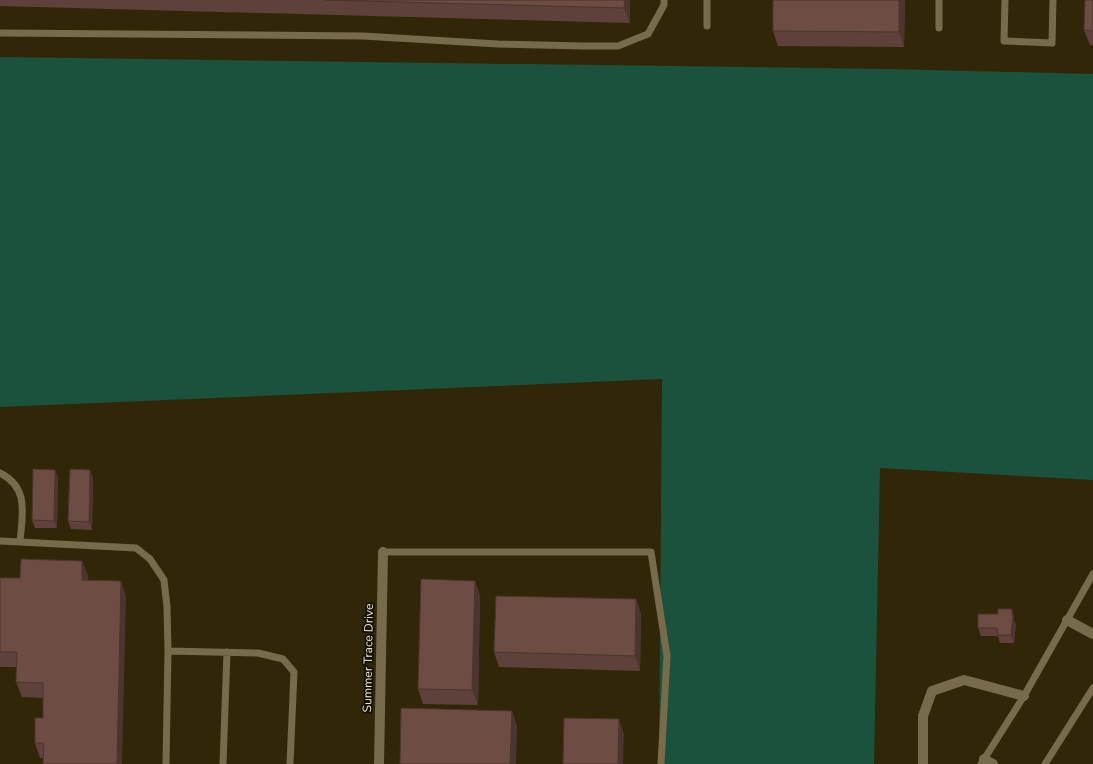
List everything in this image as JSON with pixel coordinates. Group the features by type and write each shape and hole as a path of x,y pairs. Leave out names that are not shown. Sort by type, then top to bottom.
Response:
{"street":[{"name":"Summer Trace Drive","path":"379,764 383,552"},
{"path":"1067,620 1093,634"},
{"path":"923,764 922,716 932,691 964,680 1024,696"}],"lane":[{"path":"0,33 364,36 498,44 618,46 648,34 664,5 664,0"},
{"path":"707,0 707,26"},
{"path":"939,0 939,28"},
{"path":"1005,0 1004,41 1052,43 1053,0"},
{"path":"0,473 11,480 22,497 20,542"},
{"path":"0,541 136,548 150,559 164,580 168,607 166,764"},
{"path":"383,552 651,552 667,656 661,764"},
{"path":"986,762 1093,574"},
{"path":"168,651 258,653 283,659 294,672 290,764"},
{"path":"223,764 227,652"},
{"path":"1045,764 1093,688"}],"green space":[{"path":"0,57 888,69 1093,74 1093,480 880,468 874,764 659,764 662,379 0,407"}],"building":[{"path":"325,0 625,0 624,8"},
{"path":"773,0 899,0 899,32 773,31"},
{"path":"1085,0 1093,0 1093,31 1084,30"},
{"path":"33,469 55,470 54,521 32,520"},
{"path":"70,469 90,470 89,522 68,521"},
{"path":"21,559 82,561 82,580 121,581 117,764 43,764 44,743 35,743 35,718 43,718 43,683 16,682 17,652 0,652 0,578 20,578"},
{"path":"421,579 475,581 472,690 418,689"},
{"path":"496,596 636,599 635,656 494,652"},
{"path":"998,609 1012,609 1013,616 1011,635 998,635 997,628 978,628 978,614 998,614"},
{"path":"401,708 512,711 510,764 400,764"},
{"path":"564,718 619,719 618,764 563,764"}]}
